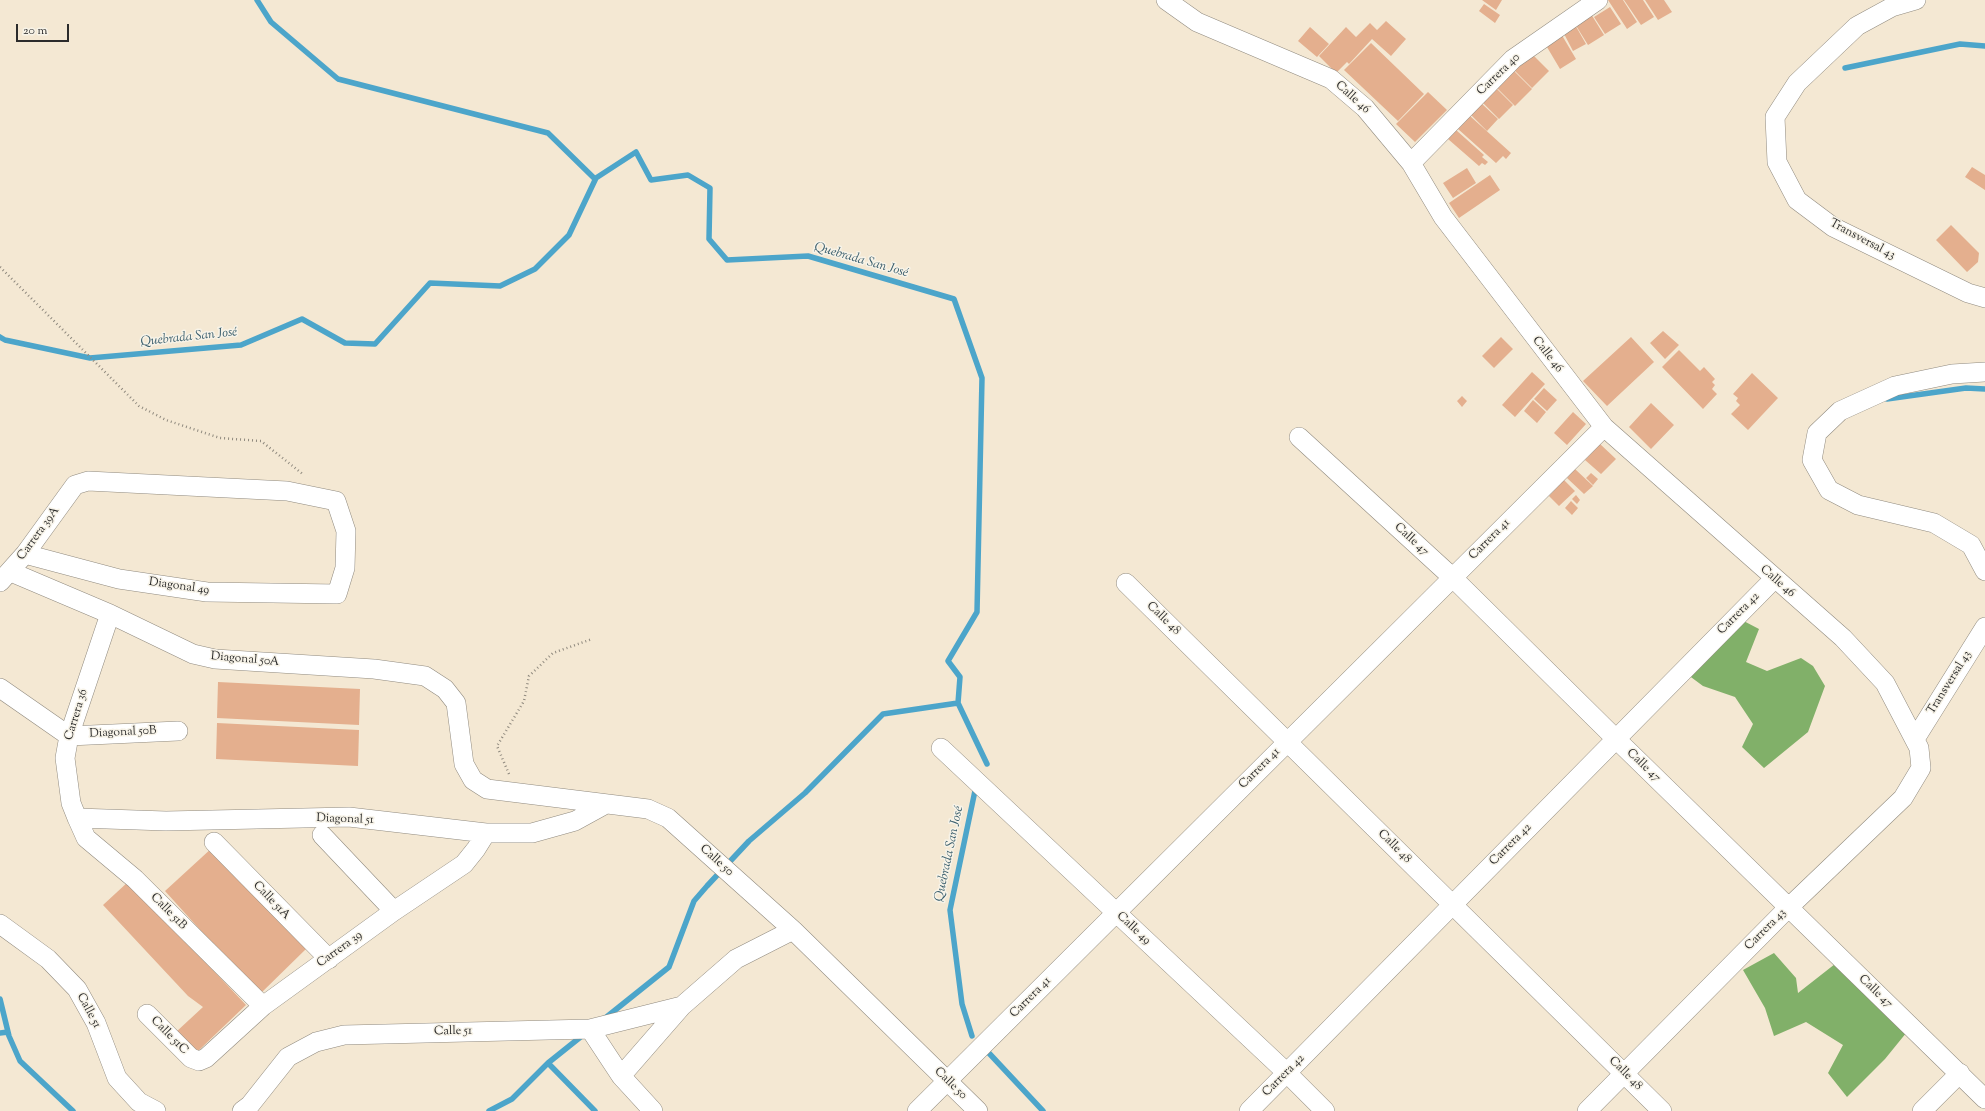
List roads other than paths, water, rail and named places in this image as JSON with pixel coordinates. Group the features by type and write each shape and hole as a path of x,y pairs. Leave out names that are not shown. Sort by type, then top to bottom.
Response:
{"street":[{"name":"Calle 46","path":"1166,0 1197,22 1331,79 1365,108 1411,163 1448,223 1604,427 1774,579 1843,638 1885,683 1915,739"},
{"name":"Carrera 40","path":"1411,163 1513,59 1598,0"},
{"name":"Transversal 43","path":"1916,0 1892,7 1857,26 1797,83 1775,117 1777,162 1797,200 1833,227 1968,293 1985,298"},
{"path":"1985,372 1952,374 1895,386 1840,411 1817,433 1812,460 1829,490 1858,505 1934,523 1971,545 1985,571"},
{"name":"Carrera 41","path":"917,1111 1604,427"},
{"name":"Calle 47","path":"1299,436 1453,578 1788,908 1960,1073 1985,1099"},
{"name":"Carrera 39A","path":"5,577 25,554 75,485 88,481 286,491 336,501 346,531 345,568 337,594"},
{"name":"Diagonal 49","path":"25,554 119,579 208,592 337,594"},
{"name":"Diagonal 50A","path":"5,577 110,614 193,654 215,659 374,669 425,676 445,689"},
{"name":"Carrera 42","path":"1249,1111 1774,579"},
{"name":"Calle 48","path":"1126,583 1662,1111"},
{"name":"Carrera 36","path":"77,818 72,803 65,758 69,736 110,614"},
{"name":"Transversal 43","path":"1915,739 1985,627"},
{"path":"0,688 69,736"},
{"name":"Calle 50","path":"445,689 456,703 464,764 473,780 487,789 648,809 668,818 793,930 978,1111"},
{"name":"Diagonal 50B","path":"69,736 178,731"},
{"name":"Carrera 43","path":"1587,1111 1788,908 1902,798 1921,768 1919,748 1915,739"},
{"name":"Calle 49","path":"941,748 1287,1073 1325,1111"},
{"name":"Diagonal 51","path":"77,818 166,821 349,818 486,833 532,833 575,821 606,804"},
{"name":"Calle 51B","path":"77,818 86,838 135,879 263,1006"},
{"name":"Carrera 39","path":"191,1058 199,1061 206,1058 263,1006 394,910 464,864 486,833"},
{"path":"322,835 394,910"},
{"name":"Calle 51A","path":"214,842 329,959"},
{"name":"Calle 51","path":"0,924 48,960 77,989 96,1023 117,1078 139,1102 156,1111"},
{"path":"621,1076 682,1006 736,959 793,930"},
{"name":"Calle 51","path":"242,1111 250,1105 288,1057 316,1042 344,1035 590,1029 682,1006"},
{"name":"Calle 51C","path":"147,1014 191,1058"},
{"path":"590,1029 621,1076 652,1111"},
{"path":"1922,1111 1960,1073"}],"waterway":[{"path":"257,0 271,22 338,79 548,133 595,179"},
{"path":"1845,68 1960,44 1985,46"},
{"name":"Quebrada San José","path":"0,337 5,340 90,358 241,345 302,319 345,343 375,344 430,283 500,286 535,269 569,235 596,178 636,152 651,180 688,175 710,188 709,239 727,260 808,256 954,299 982,378 977,612 948,661 960,677 958,703 987,764"},
{"path":"1887,399 1966,388 1985,389"},
{"path":"604,1019 669,967 694,901 707,886 749,841 805,793 883,714 958,703"},
{"name":"Quebrada San José","path":"972,1036 962,1004 950,910 976,786"},
{"path":"0,999 9,1036 20,1061 73,1111"},
{"path":"0,1033 8,1032"},
{"path":"489,1111 512,1099 548,1063 583,1035"},
{"name":"Quebrada San José","path":"987,1051 1043,1111"},
{"path":"548,1063 595,1111"}]}
